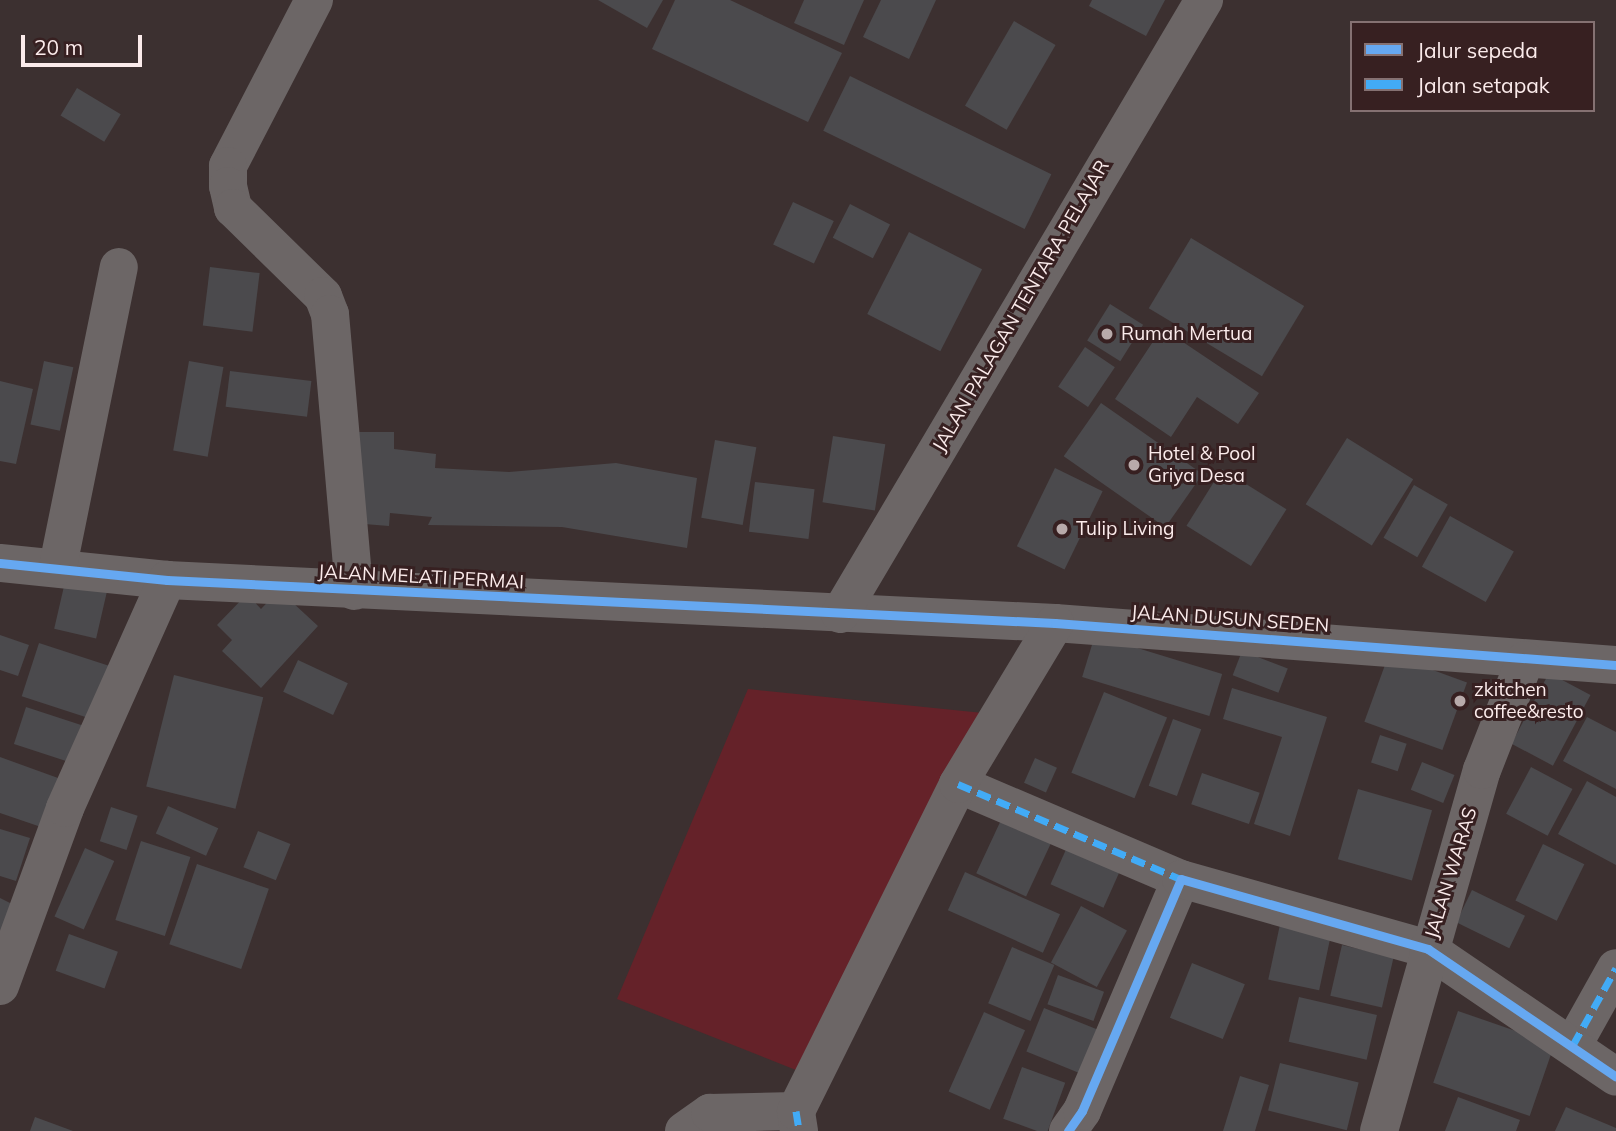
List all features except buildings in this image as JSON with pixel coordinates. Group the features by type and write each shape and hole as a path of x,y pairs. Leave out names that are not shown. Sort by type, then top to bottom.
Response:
{"street":[{"path":"314,0 228,166 228,186 233,208 323,296 330,314 354,591"},
{"name":"JALAN PALAGAN TENTARA PELAJAR","path":"840,614 1204,0"},
{"path":"58,566 119,267"},
{"name":"JALAN MELATI PERMAI","path":"0,563 58,566 167,580 840,614"},
{"path":"0,986 65,808 167,580"},
{"name":"JALAN DUSUN SEDEN","path":"840,614 1055,623 1616,665"},
{"path":"684,1131 710,1114 797,1121 958,784 1055,623"},
{"name":"JALAN WARAS","path":"1379,1131 1428,949 1482,770 1525,660"},
{"path":"958,784 1181,879 1428,949 1573,1045 1616,1077"},
{"path":"1068,1131 1082,1111 1181,879"},
{"path":"1573,1045 1616,968"}],"shaded area":[{"path":"748,689 993,714 806,1074 617,999"}],"marked path":[{"path":"958,784 1181,879"},
{"path":"1573,1045 1616,968"},
{"path":"796,1111 799,1131"}],"cycle path":[{"path":"0,563 167,580 1055,623 1616,665"},
{"path":"1068,1131 1082,1111 1181,879 1428,949 1616,1077"}],"place":[{"name":"Rumah Mertua","path":"1107,334"},
{"name":"Hotel & Pool Griya Desa","path":"1134,465"},
{"name":"Tulip Living","path":"1062,529"},
{"name":"zkitchen coffee&resto","path":"1460,701"}]}
